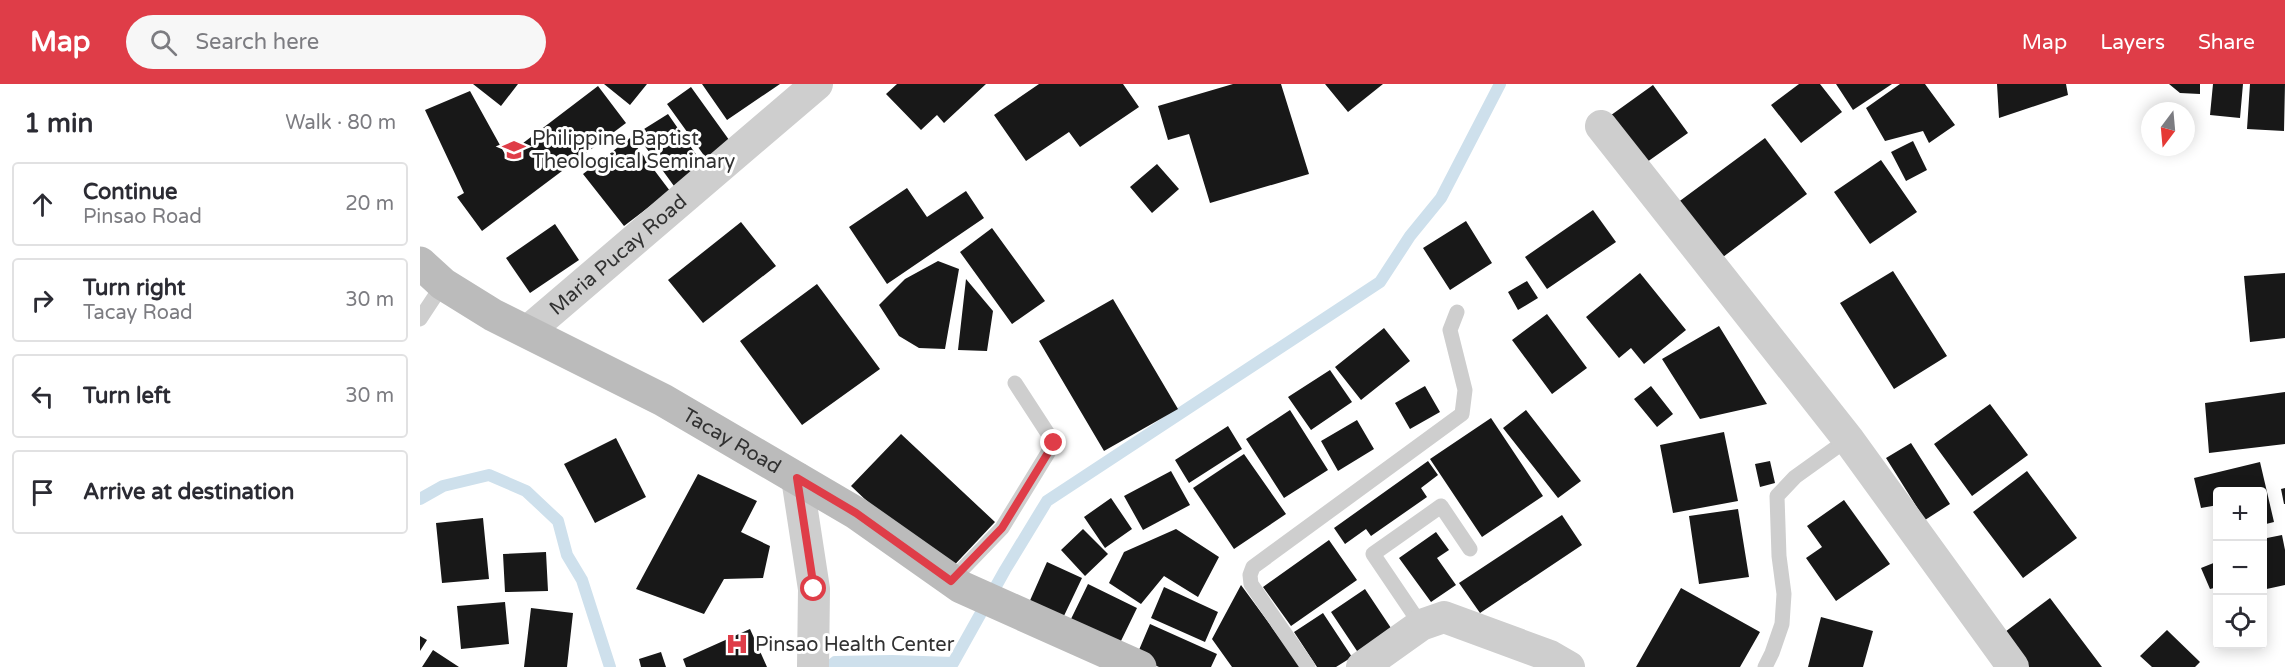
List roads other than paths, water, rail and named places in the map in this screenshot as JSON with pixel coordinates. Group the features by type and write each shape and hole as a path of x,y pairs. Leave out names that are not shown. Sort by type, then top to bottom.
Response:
{"main road":[{"name":"Tacay Road","path":"432,274 493,315 663,400 797,478 856,513 956,584 1140,667"}],"street":[{"name":"Maria Pucay Road","path":"528,331 817,84"},
{"path":"1601,126 1848,439 2013,667"},
{"path":"797,478 814,589 813,667"},
{"path":"1362,667 1421,626 1444,617 1550,656 1569,667"}],"lane":[{"path":"420,319 432,274"},
{"path":"1308,667 1251,584 1250,575 1253,567 1462,414 1465,390 1450,330 1457,312"},
{"path":"956,584 1002,528 1054,443 1015,383"},
{"path":"1764,667 1772,653 1782,624 1784,594 1779,556 1777,496 1795,477 1848,439"},
{"path":"1421,626 1373,554 1441,506 1470,549"}],"waterway":[{"path":"829,667 835,662 953,663 1047,501 1380,282 1410,236 1441,198 1500,84"},
{"path":"420,499 443,486 489,475 526,491 558,521 567,555 582,580 610,667"}],"place":[{"name":"Philippine Baptist Theological Seminary","path":"514,150"},
{"name":"Pinsao Health Center","path":"737,644"}]}
